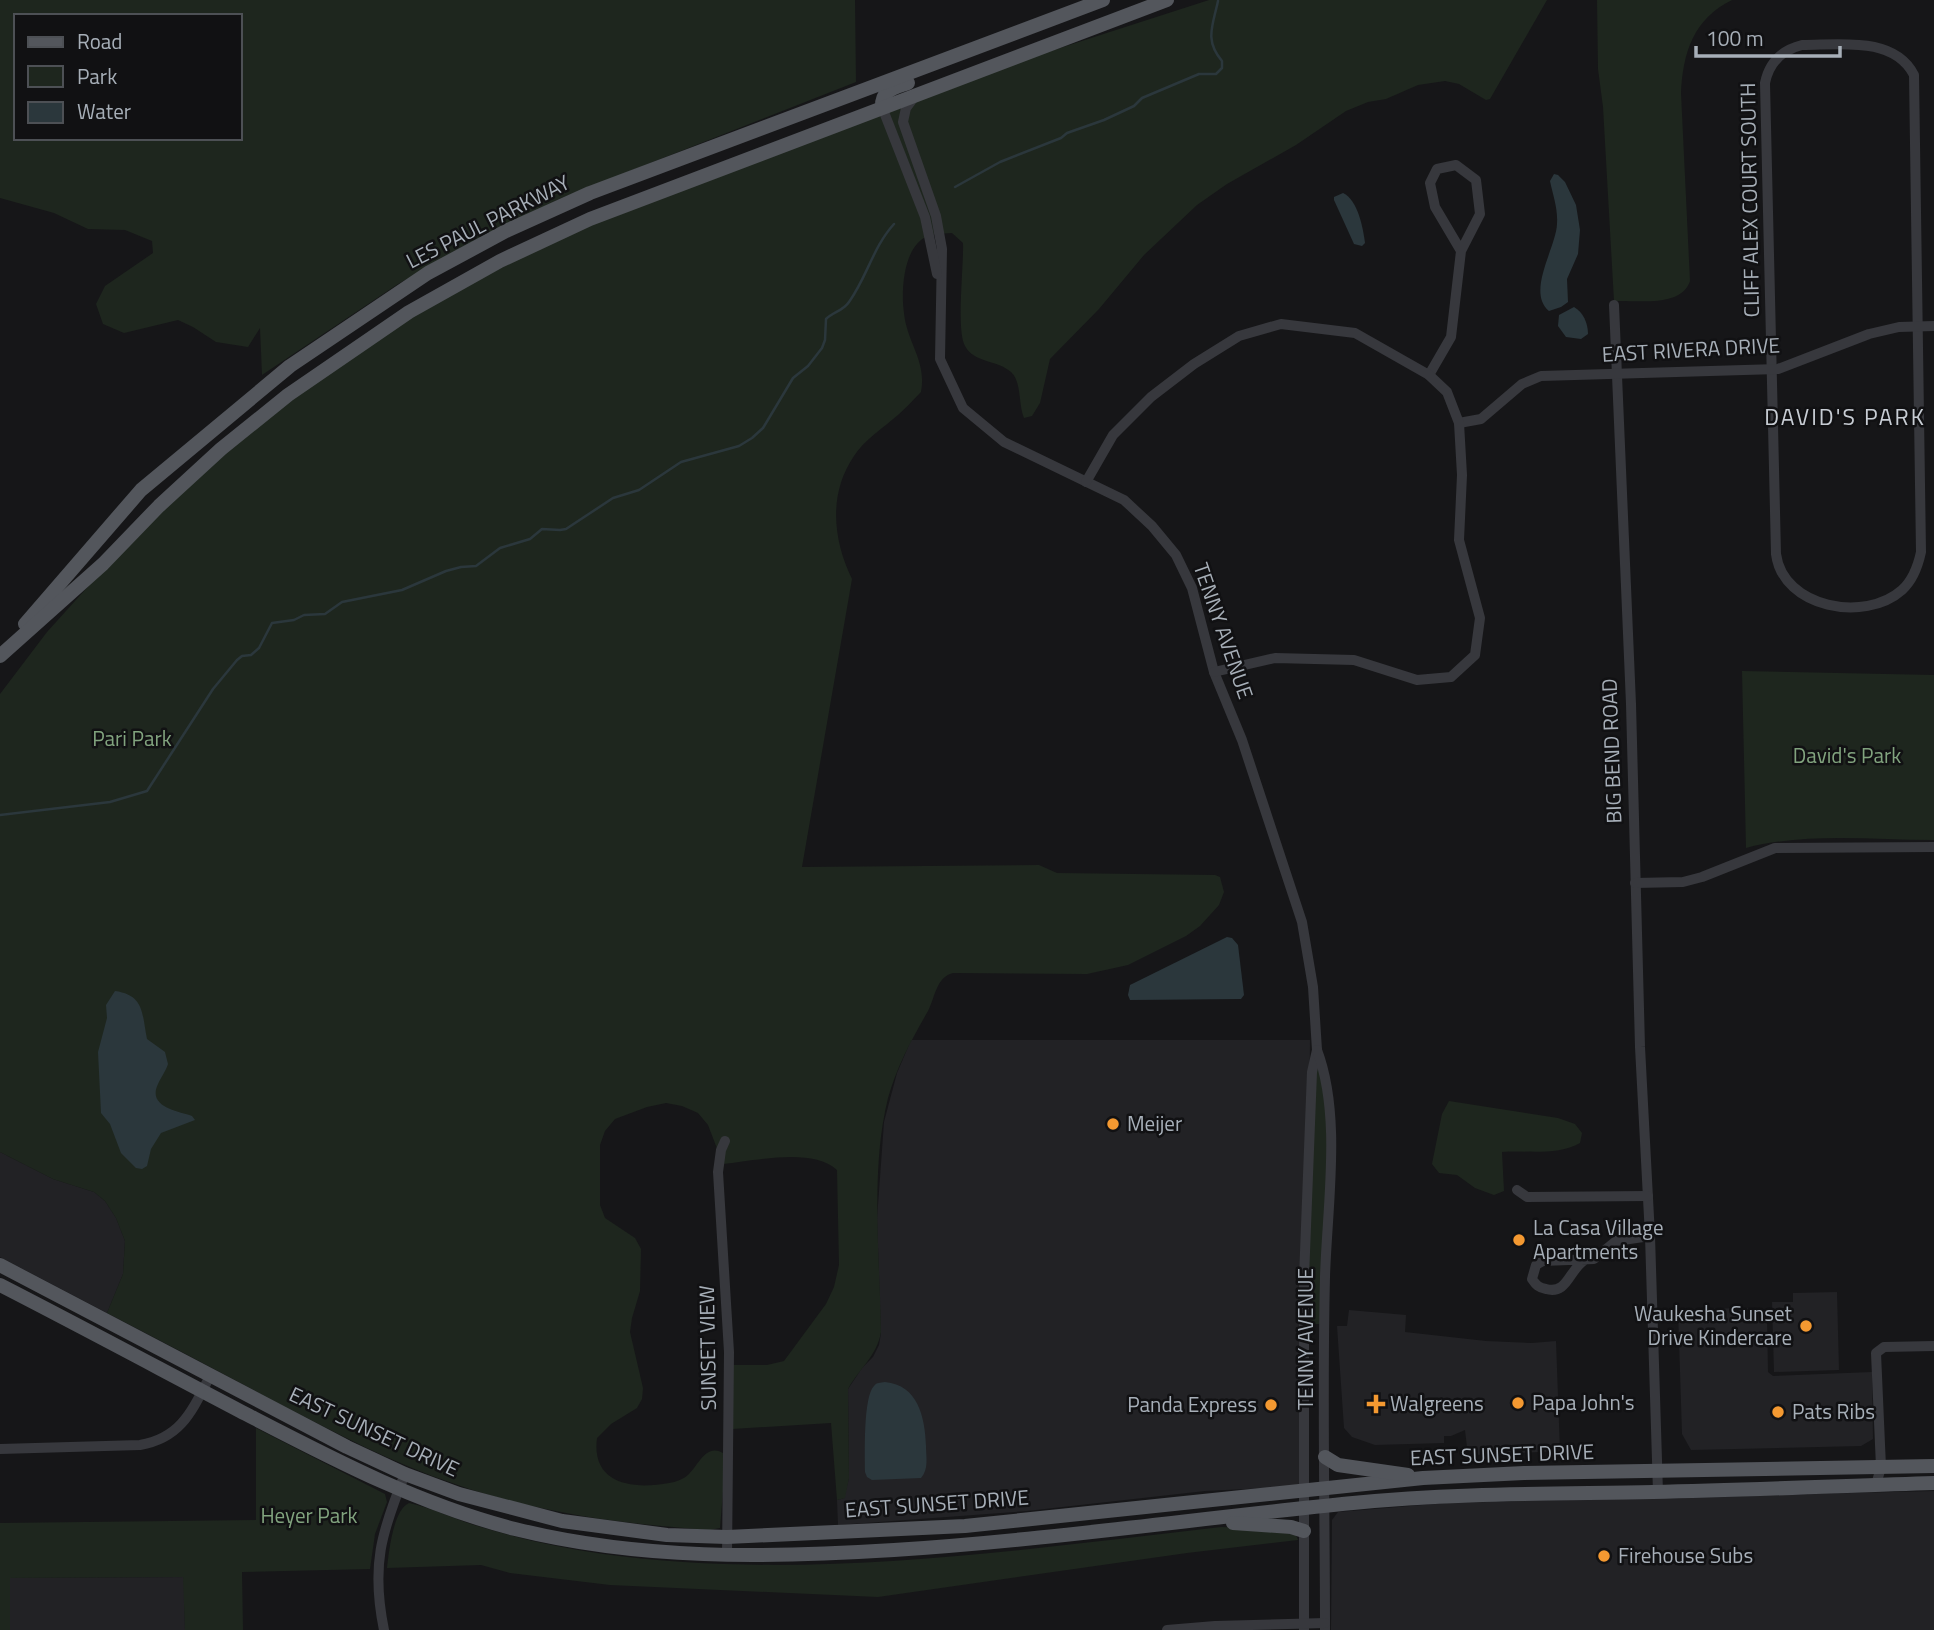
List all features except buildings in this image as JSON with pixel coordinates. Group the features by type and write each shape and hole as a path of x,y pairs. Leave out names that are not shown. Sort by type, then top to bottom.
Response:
{"main road":[{"name":"LES PAUL PARKWAY","path":"0,654 141,490 290,366 428,273 508,230 590,193 1103,0"},
{"name":"LES PAUL PARKWAY","path":"0,654 103,564 159,506 222,449 303,384 409,313 500,261 590,219 1167,0"},
{"path":"881,107 881,99 885,93 1017,40 1073,11"},
{"name":"EAST SUNSET DRIVE","path":"0,1265 347,1447 405,1474 459,1494 562,1521 667,1535 727,1537 965,1526 1423,1478 1934,1465"},
{"name":"EAST SUNSET DRIVE","path":"0,1285 328,1457 398,1490 482,1520 559,1539 657,1552 727,1556 843,1553 968,1545 1325,1506 1442,1497 1934,1483"},
{"path":"1325,1457 1338,1465 1423,1478"},
{"path":"1211,1520 1292,1527 1304,1531"}],"street":[{"name":"CLIFF ALEX COURT SOUTH","path":"1813,45 1883,48 1901,57 1914,75 1919,326 1921,552 1907,586 1891,598 1875,604 1842,606 1815,601 1791,587 1777,565 1771,369 1765,83 1767,73 1774,62 1791,48 1813,45"},
{"name":"TENNY AVENUE","path":"916,94 906,108 903,122 936,216 942,249 940,359 963,408 1004,442 1125,500 1152,526 1176,555 1192,588 1214,672 1242,740 1298,909 1310,962 1317,1049 1326,1073 1329,1101 1325,1324 1325,1626"},
{"name":"TENNY AVENUE","path":"881,107 925,217 940,290"},
{"path":"1429,374 1451,337 1461,251 1480,214 1476,180 1456,165 1437,169 1430,183 1436,207 1461,251"},
{"name":"BIG BEND ROAD","path":"1614,305 1631,704 1634,883 1658,1492"},
{"path":"1086,482 1113,435 1151,397 1194,364 1239,336 1281,324 1355,333 1429,374 1447,392 1459,423 1462,475 1459,540 1480,618 1475,655 1451,677 1417,680 1353,660 1275,658 1214,672"},
{"name":"EAST RIVERA DRIVE","path":"1459,423 1481,419 1522,384 1541,376 1783,368 1841,342 1869,334 1899,327 1934,326"},
{"path":"1634,883 1683,882 1775,848 1934,847"},
{"name":"TENNY AVENUE","path":"1304,1627 1304,1324 1312,1072 1317,1049"},
{"name":"SUNSET VIEW","path":"725,1141 718,1171 729,1352 727,1556"},
{"path":"1517,1190 1527,1197 1648,1196"},
{"path":"1308,1193 1329,1193"},
{"path":"1585,1260 1557,1290 1541,1288 1532,1279 1536,1265 1543,1261 1599,1257 1616,1241 1650,1236"},
{"path":"1304,1324 1325,1324"},
{"path":"1876,1485 1881,1467 1876,1353 1884,1347 1934,1346"},
{"path":"0,1449 140,1446 154,1443 173,1434 181,1425 211,1376"},
{"path":"384,1630 378,1595 379,1553 385,1523 405,1474"},
{"path":"965,1526 968,1545"},
{"path":"1305,1566 1325,1566"},
{"path":"1167,1630 1215,1626 1325,1626"}],"shaded area":[{"path":"911,1040 1310,1040 1306,1486 1205,1491 1027,1511 838,1525 837,1500 844,1498 849,1478 848,1389 873,1357 881,1333 877,1219 884,1122 897,1073"},
{"path":"0,1152 53,1179 94,1192 105,1201 116,1218 125,1241 123,1274 107,1313 0,1257"},
{"name":"Waukesha Sunset Drive Kindercare","path":"1837,1292 1839,1370 1774,1372 1772,1302 1793,1302 1793,1293"},
{"path":"1759,1308 1759,1315 1767,1316 1768,1372 1773,1376 1872,1372 1873,1439 1861,1446 1691,1450 1682,1434 1678,1309"},
{"path":"1349,1310 1406,1315 1405,1332 1486,1341 1556,1341 1560,1451 1474,1455 1467,1447 1465,1430 1444,1436 1444,1443 1375,1445 1352,1437 1344,1428 1337,1326 1347,1326"},
{"path":"1934,1491 1934,1630 1331,1630 1332,1520 1338,1512 1446,1503"},
{"path":"184,1577 185,1630 10,1630 10,1578"}],"green space":[{"path":"0,0 855,0 856,82 564,197 479,238 398,284 262,375 260,328 248,347 216,342 178,320 124,333 103,324 96,304 105,286 153,253 152,241 125,230 88,229 54,213 0,198"},
{"name":"Pari Park","path":"1209,0 1547,0 1490,99 1486,100 1459,84 1445,81 1418,85 1386,99 1368,102 1346,111 1197,205 1144,255 1099,309 1050,359 1040,403 1032,416 1024,418 1017,381 1011,372 974,356 965,346 961,327 963,243 952,233 932,235 921,240 910,254 903,285 903,305 906,324 919,361 921,392 858,450 840,486 837,533 852,579 802,867 1039,865 1057,873 1215,875 1220,877 1224,892 1219,905 1200,926 1186,936 1128,965 1087,974 953,973 939,983 896,1075 882,1126 877,1214 881,1332 872,1355 848,1389 849,1478 845,1498 837,1500 831,1423 732,1429 732,1365 767,1365 784,1361 826,1304 834,1287 839,1265 837,1170 826,1163 799,1157 723,1164 708,1125 698,1113 682,1106 666,1103 615,1119 605,1131 600,1145 600,1205 605,1218 635,1238 641,1249 640,1291 630,1332 643,1388 642,1399 637,1408 611,1424 597,1438 597,1453 607,1474 628,1484 641,1485 682,1479 709,1452 719,1451 726,1455 720,1528 710,1530 581,1516 517,1503 455,1484 409,1467 342,1436 107,1313 123,1274 125,1241 116,1218 105,1201 94,1192 53,1179 0,1152 0,694 47,632 140,529 276,408 414,313 570,232 952,83"},
{"path":"1597,0 1732,0 1699,27 1684,64 1681,93 1690,281 1685,290 1668,299 1614,301 1603,107 1598,69"},
{"name":"David's Park","path":"1742,671 1934,675 1934,840 1816,838 1746,848"},
{"path":"1317,1050 1329,1101 1325,1324 1304,1324"},
{"path":"1449,1101 1558,1118 1575,1124 1582,1133 1580,1143 1562,1150 1502,1152 1504,1191 1494,1195 1475,1188 1457,1175 1439,1173 1432,1164 1442,1114"},
{"name":"Heyer Park","path":"256,1428 385,1494 387,1502 375,1534 370,1569 242,1572 243,1630 185,1630 183,1577 10,1578 10,1630 0,1630 0,1523 256,1520"},
{"path":"409,1503 474,1525 538,1542 603,1554 680,1562 757,1565 912,1560 1221,1527 1253,1528 1296,1535 1298,1540 878,1597 610,1585 510,1573 481,1565 387,1568 396,1522"}],"water":[{"path":"1554,174 1565,182 1576,205 1580,230 1578,254 1567,279 1568,302 1549,311 1540,293 1557,224 1550,181"},
{"path":"1343,193 1359,215 1365,243 1362,246 1354,244 1334,200 1334,197"},
{"path":"1574,307 1587,326 1588,334 1581,339 1566,337 1558,326 1559,315"},
{"path":"1227,937 1232,938 1238,945 1244,995 1241,999 1130,1000 1130,985"},
{"path":"115,991 125,993 137,1002 143,1014 147,1039 165,1052 168,1064 156,1092 160,1103 192,1116 195,1120 161,1133 151,1149 147,1166 142,1169 136,1168 121,1153 110,1124 101,1113 98,1052 107,1018 106,1005"},
{"path":"885,1382 905,1389 918,1404 924,1424 927,1459 921,1478 872,1480 865,1472 865,1427 870,1392 877,1383"}],"waterway":[{"path":"955,187 1000,162 1134,106 1142,98 1199,74 1216,74 1222,68 1222,61 1213,46 1211,32 1218,1"},
{"path":"0,815 110,802 147,791 213,689 237,660 251,655 259,648 272,623 294,620 304,615 325,614 342,602 402,590 446,571 476,566 500,548 530,539 542,529 566,529 613,498 639,490 681,462 739,446 752,438 763,428 793,378 808,366 822,348 826,319 849,302 881,242 894,224"}],"place":[{"name":"Meijer","path":"1113,1124"},
{"name":"La Casa Village Apartments","path":"1519,1240"},
{"name":"Waukesha Sunset Drive Kindercare","path":"1806,1326"},
{"name":"Papa John's","path":"1518,1403"},
{"name":"Walgreens","path":"1376,1404"},
{"name":"Panda Express","path":"1271,1405"},
{"name":"Pats Ribs","path":"1778,1412"},
{"name":"Firehouse Subs","path":"1604,1556"}],"district":[{"name":"DAVID'S PARK","path":"1845,417"}]}
